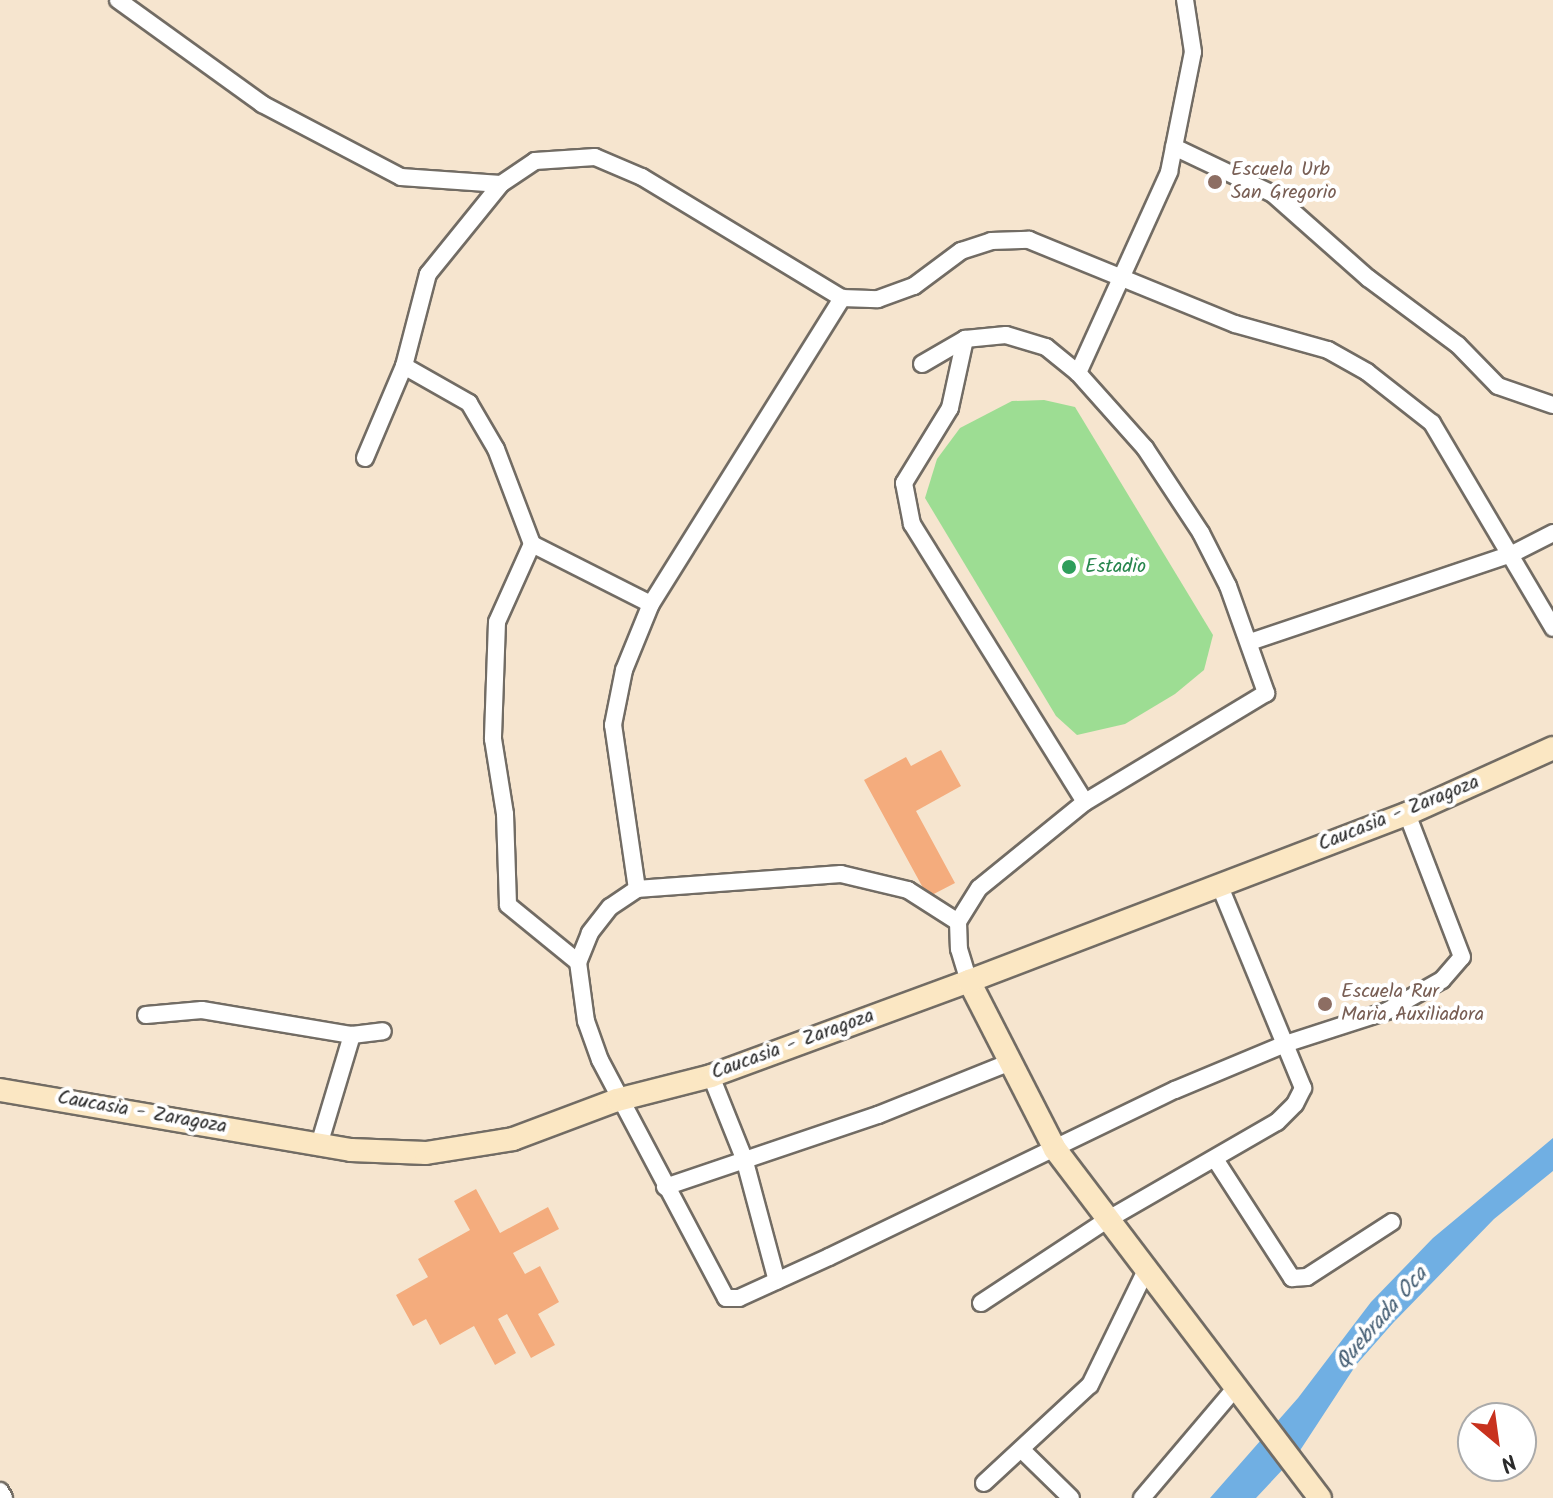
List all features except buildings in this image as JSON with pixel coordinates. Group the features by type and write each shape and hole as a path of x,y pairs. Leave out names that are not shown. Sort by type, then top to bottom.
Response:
{"main road":[{"name":"Caucasia - Zaragoza","path":"0,1090 319,1145 391,1153 465,1149 513,1139 617,1100 711,1076 969,981 1407,814 1553,748"},
{"path":"969,981 1008,1063 1055,1149 1320,1498"}],"street":[{"path":"118,0 262,104 401,177 501,184"},
{"path":"1078,373 1169,172 1193,52 1185,0"},
{"path":"1174,147 1273,194 1368,278 1458,345 1498,386 1553,405"},
{"path":"365,458 404,366 428,274 501,184 535,161 595,157 642,177 842,298 878,299 914,286 961,251 991,241 1029,240 1235,324 1328,350 1379,381 1432,423 1553,628"},
{"path":"637,889 613,725 624,670 651,604 842,298"},
{"path":"922,364 965,339 1006,335 1046,347 1078,373 1145,448 1201,533 1250,642 1266,693 1085,802 979,888 958,922 959,949 969,981"},
{"path":"965,339 950,408 904,483 912,524 1085,802"},
{"path":"404,366 469,403 496,449 532,544 651,604"},
{"path":"1250,642 1512,554 1553,533"},
{"path":"532,544 497,622 493,739 505,814 508,905 578,962"},
{"path":"958,922 908,890 841,874 637,889 610,907 590,933 578,962 586,1021 617,1100 726,1298 739,1298 777,1281 1285,1044 1387,1011 1442,980 1462,957 1407,814"},
{"path":"981,1303 1107,1220 1277,1122 1295,1104 1303,1088 1219,884"},
{"path":"146,1015 202,1010 352,1035 383,1031"},
{"path":"319,1145 352,1035"},
{"path":"665,1187 878,1115 1008,1063"},
{"path":"711,1076 744,1158 777,1281"},
{"path":"1215,1159 1292,1278 1307,1277 1392,1222"},
{"path":"984,1483 1023,1451 1090,1385 1146,1270"},
{"path":"1142,1498 1236,1387"},
{"path":"1023,1451 1071,1498"},
{"path":"0,1491 4,1498"}],"green space":[{"name":"Estadio","path":"1044,400 1075,407 1213,635 1204,670 1175,694 1125,724 1077,735 1056,716 925,498 937,459 960,428 1012,401"}],"water":[{"name":"Quebrada Oca","path":"1553,1138 1553,1171 1494,1219 1393,1323 1356,1365 1299,1452 1256,1498 1210,1498 1298,1398 1371,1302 1433,1238"}],"place":[{"name":"Escuela Urb San Gregorio","path":"1215,182"},
{"name":"Estadio","path":"1069,567"},
{"name":"Escuela Rur Maria Auxiliadora","path":"1325,1004"}]}
